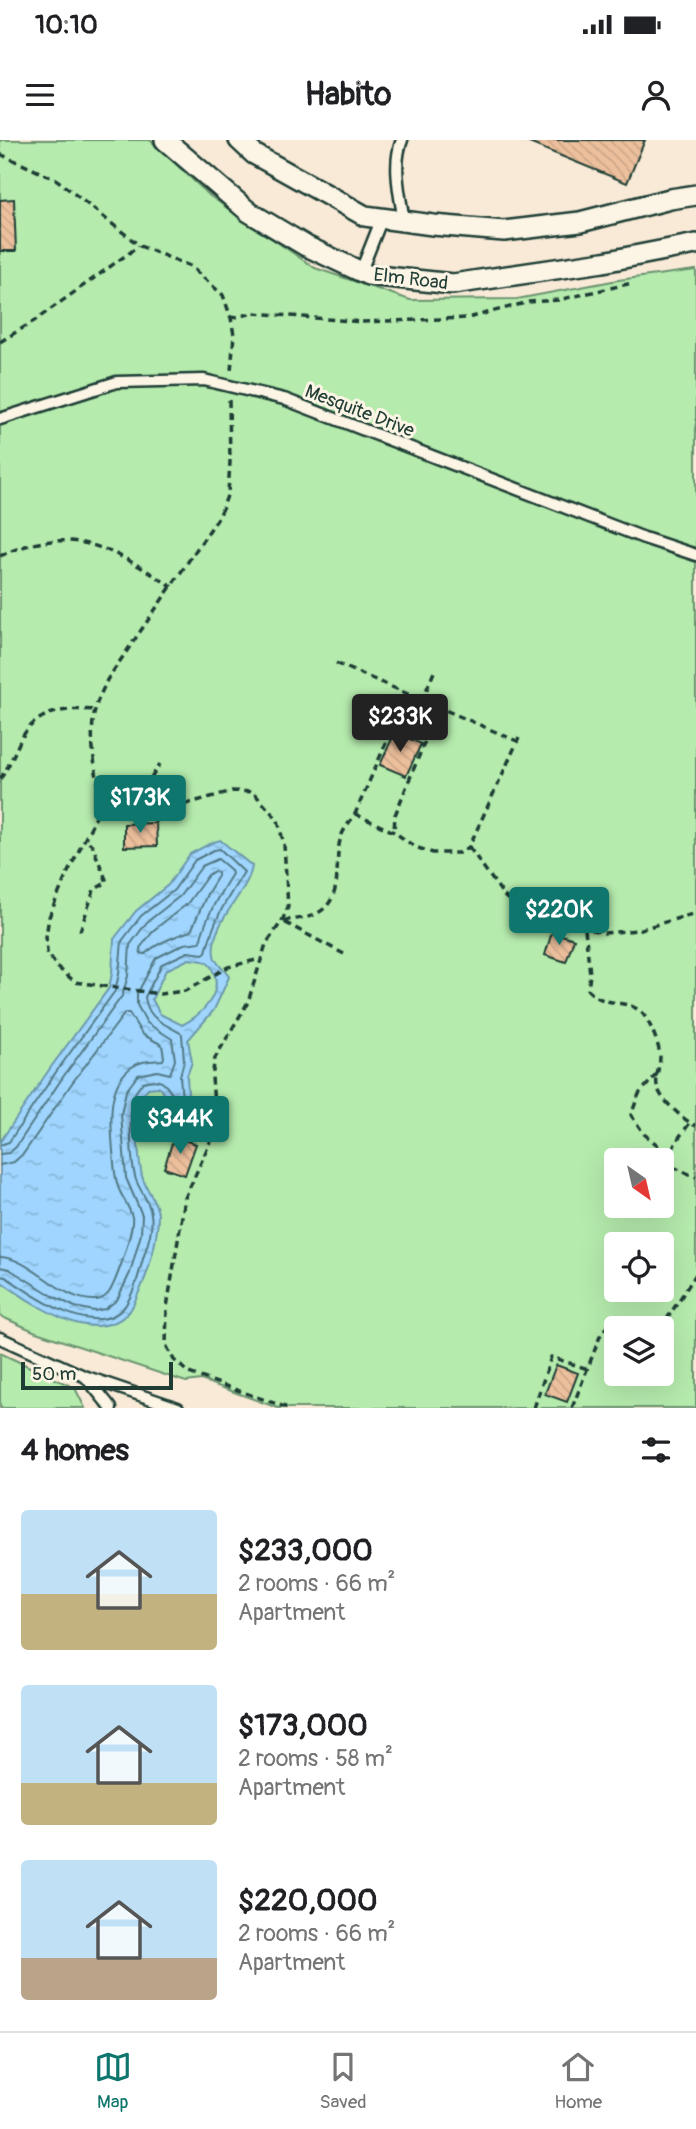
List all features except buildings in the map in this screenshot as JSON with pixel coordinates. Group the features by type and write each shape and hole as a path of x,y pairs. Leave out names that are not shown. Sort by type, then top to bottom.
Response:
{"street":[{"name":"Elm Road","path":"165,140 249,212 306,246 368,275 453,284 603,262 696,244"},
{"path":"239,140 254,153 365,216 404,221 504,232 580,222 696,195"}],"lane":[{"path":"402,140 398,149 398,173 404,221"},
{"path":"361,271 382,218"},
{"name":"Mesquite Drive","path":"0,419 117,382 204,380 284,399 644,538 696,555"},
{"path":"0,1338 86,1377 178,1408"},
{"path":"86,1377 111,1408"}],"path":[{"path":"0,154 57,180 139,246 190,266 223,295 234,335 229,386 228,493 220,515 107,680 95,709 93,727 96,776 103,803 49,917 47,952 56,966 75,982 160,994 185,991 228,967 260,959"},
{"path":"0,342 139,246"},
{"path":"231,317 254,313 362,322 468,318 529,302 558,300 632,283"},
{"path":"0,556 37,543 64,540 102,547 139,565 172,587"},
{"path":"336,663 518,740 469,847 459,853 433,853 415,847 394,832 355,814"},
{"path":"408,734 434,671"},
{"path":"0,779 27,729 38,719 59,710 95,709"},
{"path":"282,921 313,915 323,909 331,899 337,886 341,836 355,814 393,727 425,741 395,815 394,832"},
{"path":"149,812 145,804 145,793 160,765"},
{"path":"103,803 118,811 149,812 232,791 253,792 278,820 284,845 288,907 266,944 248,1002 215,1058 212,1077 215,1121 211,1140 185,1198 167,1307 166,1345 174,1360 189,1373 288,1408"},
{"path":"80,931 94,890 107,882 92,845 85,839"},
{"path":"469,847 496,886 526,913 604,933 638,930 696,913"},
{"path":"282,921 344,954"},
{"path":"585,929 590,974 588,990 595,997 614,1004 629,1005 642,1013 652,1029 660,1055 658,1089 672,1108 696,1126"},
{"path":"657,1074 639,1094 632,1115 644,1134 661,1148"},
{"path":"673,1148 690,1123"},
{"path":"674,1167 696,1177"},
{"path":"669,1316 696,1274"},
{"path":"572,1408 604,1330"},
{"path":"534,1408 551,1357 588,1369"}],"green space":[{"path":"0,140 150,140 210,196 315,268 410,300 517,299 618,280 696,270 696,1408 278,1408 201,1380 186,1382 36,1332 0,1316"},
{"path":"0,1353 75,1388 85,1408 0,1408"}],"water":[{"path":"220,840 252,866 244,886 217,931 214,943 215,958 229,977 214,1010 188,1040 192,1062 187,1076 189,1111 174,1107 159,1087 148,1088 138,1105 141,1170 158,1215 153,1252 141,1288 129,1312 115,1322 99,1326 63,1319 0,1281 0,1142 109,988 114,939 136,911 168,885 190,854","holes":["189,959 204,961 213,970 216,980 213,996 203,1010 182,1025 160,1014 152,999 166,970"]}]}
